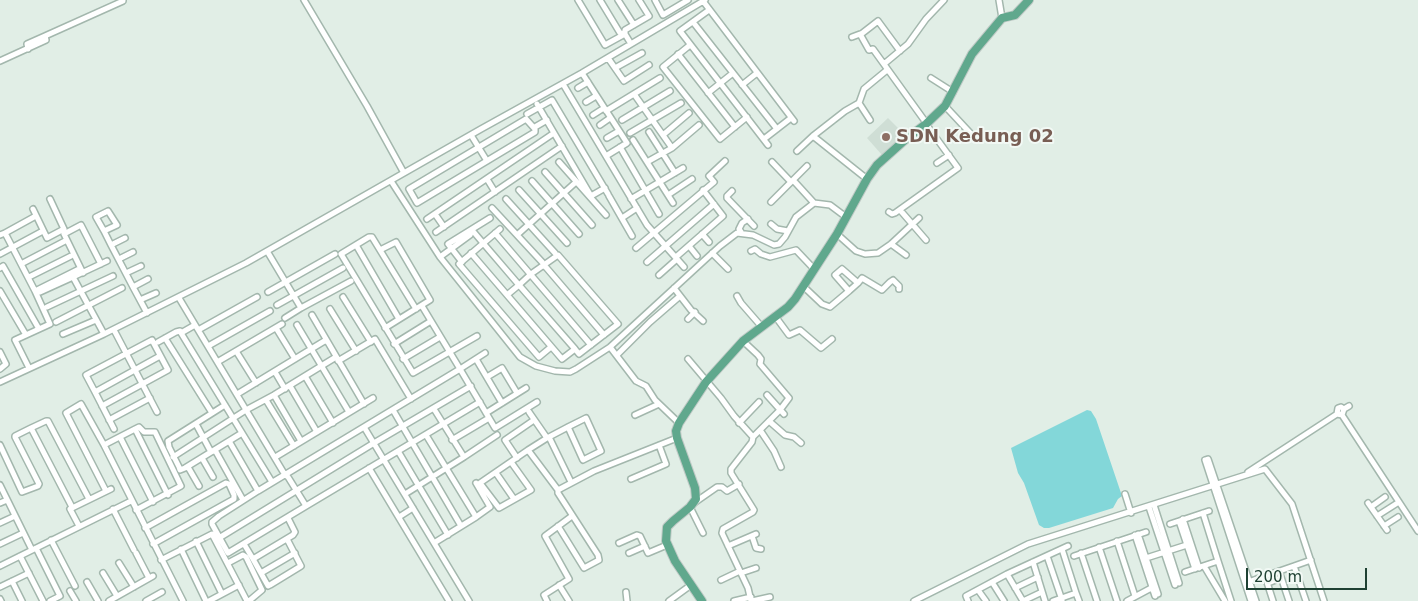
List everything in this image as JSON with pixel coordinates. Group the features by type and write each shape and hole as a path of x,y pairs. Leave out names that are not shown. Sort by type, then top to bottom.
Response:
{"main road":[{"path":"702,601 667,545 667,528 696,499 695,488 677,438 676,431 679,423 706,382 743,341 792,303 838,232 867,178 889,154 945,106 962,70 972,54 1002,18 1015,15 1029,0"}],"street":[{"path":"0,61 46,40 45,36 123,0"},
{"path":"304,0 404,173"},
{"path":"578,0 605,45 625,34 625,30 649,16 639,0"},
{"path":"600,0 620,32 625,34 631,44"},
{"path":"618,0 634,25"},
{"path":"655,0 663,15 688,0"},
{"path":"675,0 682,13"},
{"path":"884,64 908,44 929,15 944,0"},
{"path":"999,0 1002,18"},
{"path":"0,382 114,330 269,254 404,173 563,84 704,1 792,120 776,129 764,139"},
{"path":"709,10 680,31 768,145"},
{"path":"852,37 858,33 860,35 878,21 900,51"},
{"path":"693,22 776,129"},
{"path":"860,35 870,50 873,50 884,64 958,169 900,210 893,214 889,212"},
{"path":"690,44 663,67 720,139 747,117"},
{"path":"615,68 642,53"},
{"path":"678,54 735,127"},
{"path":"608,58 624,81 649,66"},
{"path":"797,151 845,111 859,103 864,89 887,70"},
{"path":"582,73 626,143 606,156"},
{"path":"708,93 733,73"},
{"path":"742,85 757,73"},
{"path":"593,115 660,78"},
{"path":"931,78 953,92"},
{"path":"578,88 588,82"},
{"path":"563,84 631,199 654,232 684,267"},
{"path":"622,120 670,91"},
{"path":"634,94 672,148"},
{"path":"586,102 596,96"},
{"path":"535,100 591,196 605,188"},
{"path":"527,114 552,100 632,236"},
{"path":"630,132 681,103"},
{"path":"859,103 870,120"},
{"path":"945,106 973,136"},
{"path":"663,135 689,114"},
{"path":"600,125 610,118"},
{"path":"524,120 528,120 535,132 417,203 408,189 478,147 524,120"},
{"path":"535,127 547,120"},
{"path":"647,162 672,148 699,125"},
{"path":"607,138 619,131"},
{"path":"649,132 674,173"},
{"path":"427,219 554,133"},
{"path":"471,135 487,161"},
{"path":"813,136 867,178"},
{"path":"633,140 673,203"},
{"path":"436,232 562,146"},
{"path":"620,147 659,214"},
{"path":"938,163 949,154"},
{"path":"636,248 714,182 709,176 726,161"},
{"path":"559,162 606,215"},
{"path":"772,162 814,203 830,204 846,218"},
{"path":"771,202 807,166"},
{"path":"631,199 683,168"},
{"path":"568,173 575,169"},
{"path":"545,172 592,225"},
{"path":"487,178 494,192"},
{"path":"668,195 692,179"},
{"path":"532,180 579,234"},
{"path":"391,181 440,257 520,357 543,369 570,372 614,352 650,322 728,239 741,232 753,235 774,245 783,240 796,217 814,203"},
{"path":"517,235 576,182"},
{"path":"519,190 567,243"},
{"path":"659,275 723,216 704,190"},
{"path":"732,191 726,196 754,226"},
{"path":"50,199 81,271"},
{"path":"506,199 555,253"},
{"path":"647,262 714,204"},
{"path":"492,208 543,263 604,335"},
{"path":"622,218 637,208"},
{"path":"33,209 47,238 81,225 101,264"},
{"path":"900,210 911,225 926,240"},
{"path":"435,214 444,226"},
{"path":"29,368 15,340 50,324 38,291 12,247 2,234 34,217"},
{"path":"462,262 448,244 490,218"},
{"path":"838,232 856,251 864,254 878,252 892,244 919,218"},
{"path":"741,232 739,229 742,223 748,220"},
{"path":"770,224 777,229 788,231"},
{"path":"472,230 519,285 579,354 618,324 558,255 543,263 519,285 507,295"},
{"path":"104,231 147,313"},
{"path":"551,347 539,357 459,264 498,231 531,274 591,345"},
{"path":"0,254 41,232"},
{"path":"702,234 709,242"},
{"path":"416,309 371,237 343,252 341,256 413,373 476,336"},
{"path":"111,245 125,238"},
{"path":"21,264 65,241"},
{"path":"380,250 396,242 430,300 385,328"},
{"path":"892,244 906,255"},
{"path":"356,245 399,319"},
{"path":"689,246 697,256"},
{"path":"751,251 755,249 761,254 770,257 780,256 796,250 814,269"},
{"path":"440,257 452,250"},
{"path":"119,259 133,252"},
{"path":"472,253 562,359 575,349"},
{"path":"269,254 301,308"},
{"path":"268,292 335,254"},
{"path":"713,254 728,269"},
{"path":"29,277 71,256"},
{"path":"38,291 107,261"},
{"path":"0,268 4,266 40,329"},
{"path":"126,273 140,266"},
{"path":"277,304 343,268"},
{"path":"849,291 835,275 838,271 842,269 858,282"},
{"path":"38,291 73,278 81,271"},
{"path":"47,307 112,276"},
{"path":"73,278 104,334"},
{"path":"804,286 822,304 830,307 862,278 882,290 893,280 899,286 899,289"},
{"path":"133,287 148,279"},
{"path":"219,361 276,328 301,308 351,281"},
{"path":"56,322 122,288"},
{"path":"0,291 26,335"},
{"path":"614,352 677,292"},
{"path":"677,292 703,321"},
{"path":"140,300 156,293"},
{"path":"737,296 761,326"},
{"path":"158,342 176,332 180,331 181,333 198,327 258,297"},
{"path":"344,297 371,342"},
{"path":"180,298 287,475"},
{"path":"422,306 495,428 537,402"},
{"path":"330,309 356,351"},
{"path":"210,345 270,311"},
{"path":"688,319 695,312"},
{"path":"312,315 364,404"},
{"path":"775,316 788,335 800,330 821,348 832,339"},
{"path":"63,334 96,320"},
{"path":"394,344 431,321"},
{"path":"297,325 349,412"},
{"path":"198,327 306,506"},
{"path":"276,328 295,359"},
{"path":"114,330 157,412"},
{"path":"181,333 272,482"},
{"path":"403,359 440,337"},
{"path":"165,338 212,413"},
{"path":"173,456 321,365 356,351 375,339 411,399"},
{"path":"102,406 168,370 151,340 86,375 109,420 114,429"},
{"path":"239,393 326,340"},
{"path":"743,341 758,355 761,359 760,364 789,398 782,412 769,421 753,437 752,442 731,469 731,473 754,510 751,515 723,529 722,533 741,572 751,600"},
{"path":"236,351 256,383"},
{"path":"0,352 6,364 0,369"},
{"path":"614,352 636,381 648,388 655,400 679,423"},
{"path":"480,402 228,553 219,538 212,522 243,500 485,353"},
{"path":"95,392 160,356"},
{"path":"476,359 502,403"},
{"path":"688,359 753,437"},
{"path":"487,377 502,368 517,394"},
{"path":"274,372 287,387 317,432"},
{"path":"305,376 333,423"},
{"path":"219,538 471,386"},
{"path":"452,440 502,403 526,388"},
{"path":"274,395 301,441"},
{"path":"767,395 782,412"},
{"path":"109,420 150,398"},
{"path":"277,456 373,398"},
{"path":"266,400 294,446"},
{"path":"739,422 759,402"},
{"path":"72,507 108,490 66,412 83,404 144,528 183,601"},
{"path":"635,415 659,404"},
{"path":"225,405 168,441 168,447 180,470 242,433"},
{"path":"434,409 464,458"},
{"path":"1241,477 1341,409 1418,531"},
{"path":"393,410 461,526"},
{"path":"529,412 548,438 571,482"},
{"path":"511,462 531,490 499,508 480,483 528,450 548,438 568,427 586,418 601,451 583,460 568,427"},
{"path":"517,458 505,440 534,420"},
{"path":"0,445 22,492 38,486 39,484 15,436 48,421 89,499"},
{"path":"769,421 785,435 794,437 801,443"},
{"path":"196,424 243,500"},
{"path":"104,445 139,427 144,432 155,432 181,484 179,488 168,495 136,510"},
{"path":"364,427 469,601"},
{"path":"31,428 72,507 70,512 79,526"},
{"path":"135,429 168,495"},
{"path":"760,430 774,451 781,468"},
{"path":"426,435 476,517"},
{"path":"405,494 498,435"},
{"path":"120,436 153,502"},
{"path":"558,490 594,471 677,438"},
{"path":"229,441 258,490"},
{"path":"632,479 666,464 658,445"},
{"path":"528,450 558,490 599,560 584,568 558,526"},
{"path":"398,451 448,535"},
{"path":"202,458 213,477"},
{"path":"1204,460 1208,459 1247,582 1251,601"},
{"path":"188,466 199,486"},
{"path":"369,468 449,601"},
{"path":"914,601 1028,544 1131,513 1265,469 1292,504 1324,601"},
{"path":"496,472 514,499"},
{"path":"144,528 226,483 229,484 234,499 153,544"},
{"path":"434,543 490,507 476,483"},
{"path":"703,533 692,505 717,487 722,487 727,491 739,484"},
{"path":"0,485 23,533 60,596 50,601"},
{"path":"1125,494 1131,513"},
{"path":"1385,497 1369,505 1385,528 1398,517"},
{"path":"0,503 7,500"},
{"path":"0,566 131,501"},
{"path":"1377,516 1399,502"},
{"path":"1152,506 1177,584"},
{"path":"399,517 413,508"},
{"path":"109,601 151,577 135,552 113,510"},
{"path":"1170,524 1209,511"},
{"path":"1203,513 1231,601"},
{"path":"0,523 15,516"},
{"path":"547,601 544,595 568,578 568,576 545,536 572,516"},
{"path":"253,559 287,539 295,532 288,518"},
{"path":"1181,520 1189,544 1200,567 1225,601"},
{"path":"1074,556 1146,532"},
{"path":"0,544 23,533"},
{"path":"161,560 210,534 214,535 239,586 248,601 262,590 244,555 228,563"},
{"path":"619,543 638,534 648,553 667,545"},
{"path":"728,546 754,535 756,548 761,549"},
{"path":"1136,535 1157,595"},
{"path":"244,544 268,586 300,567 295,552 287,539"},
{"path":"51,540 75,586"},
{"path":"196,541 222,594"},
{"path":"1116,541 1135,596"},
{"path":"1144,559 1189,544"},
{"path":"629,553 645,546"},
{"path":"968,601 966,596 1007,574 1065,547 1079,601"},
{"path":"1099,547 1117,601"},
{"path":"181,549 208,601 239,586"},
{"path":"261,573 295,552"},
{"path":"1081,553 1097,601"},
{"path":"20,556 43,601"},
{"path":"1047,556 1062,600"},
{"path":"1247,582 1311,560"},
{"path":"1033,562 1045,601"},
{"path":"1185,572 1218,562"},
{"path":"119,563 134,587"},
{"path":"1294,566 1306,601"},
{"path":"721,580 756,568"},
{"path":"1279,571 1289,601"},
{"path":"0,587 29,572"},
{"path":"103,573 117,596"},
{"path":"1007,574 1023,601 1042,592"},
{"path":"1265,576 1273,601"},
{"path":"1015,588 1038,577"},
{"path":"1268,583 1282,578"},
{"path":"12,581 22,601"},
{"path":"87,582 98,601"},
{"path":"992,582 1004,601"},
{"path":"1247,582 1256,601"},
{"path":"559,585 569,601"},
{"path":"669,601 691,586"},
{"path":"1127,601 1154,586"},
{"path":"978,590 986,601"},
{"path":"70,591 76,601"},
{"path":"146,601 162,592"},
{"path":"626,592 628,601"},
{"path":"1053,601 1062,600 1076,593"},
{"path":"734,601 770,597"}],"shaded area":[{"name":"SDN Kedung 02","path":"888,118 906,136 882,155 867,138"}],"water":[{"path":"1087,410 1091,411 1096,419 1122,496 1113,508 1044,528 1039,525 1024,483 1018,473 1011,448"}],"place":[{"name":"SDN Kedung 02","path":"886,137"}]}
